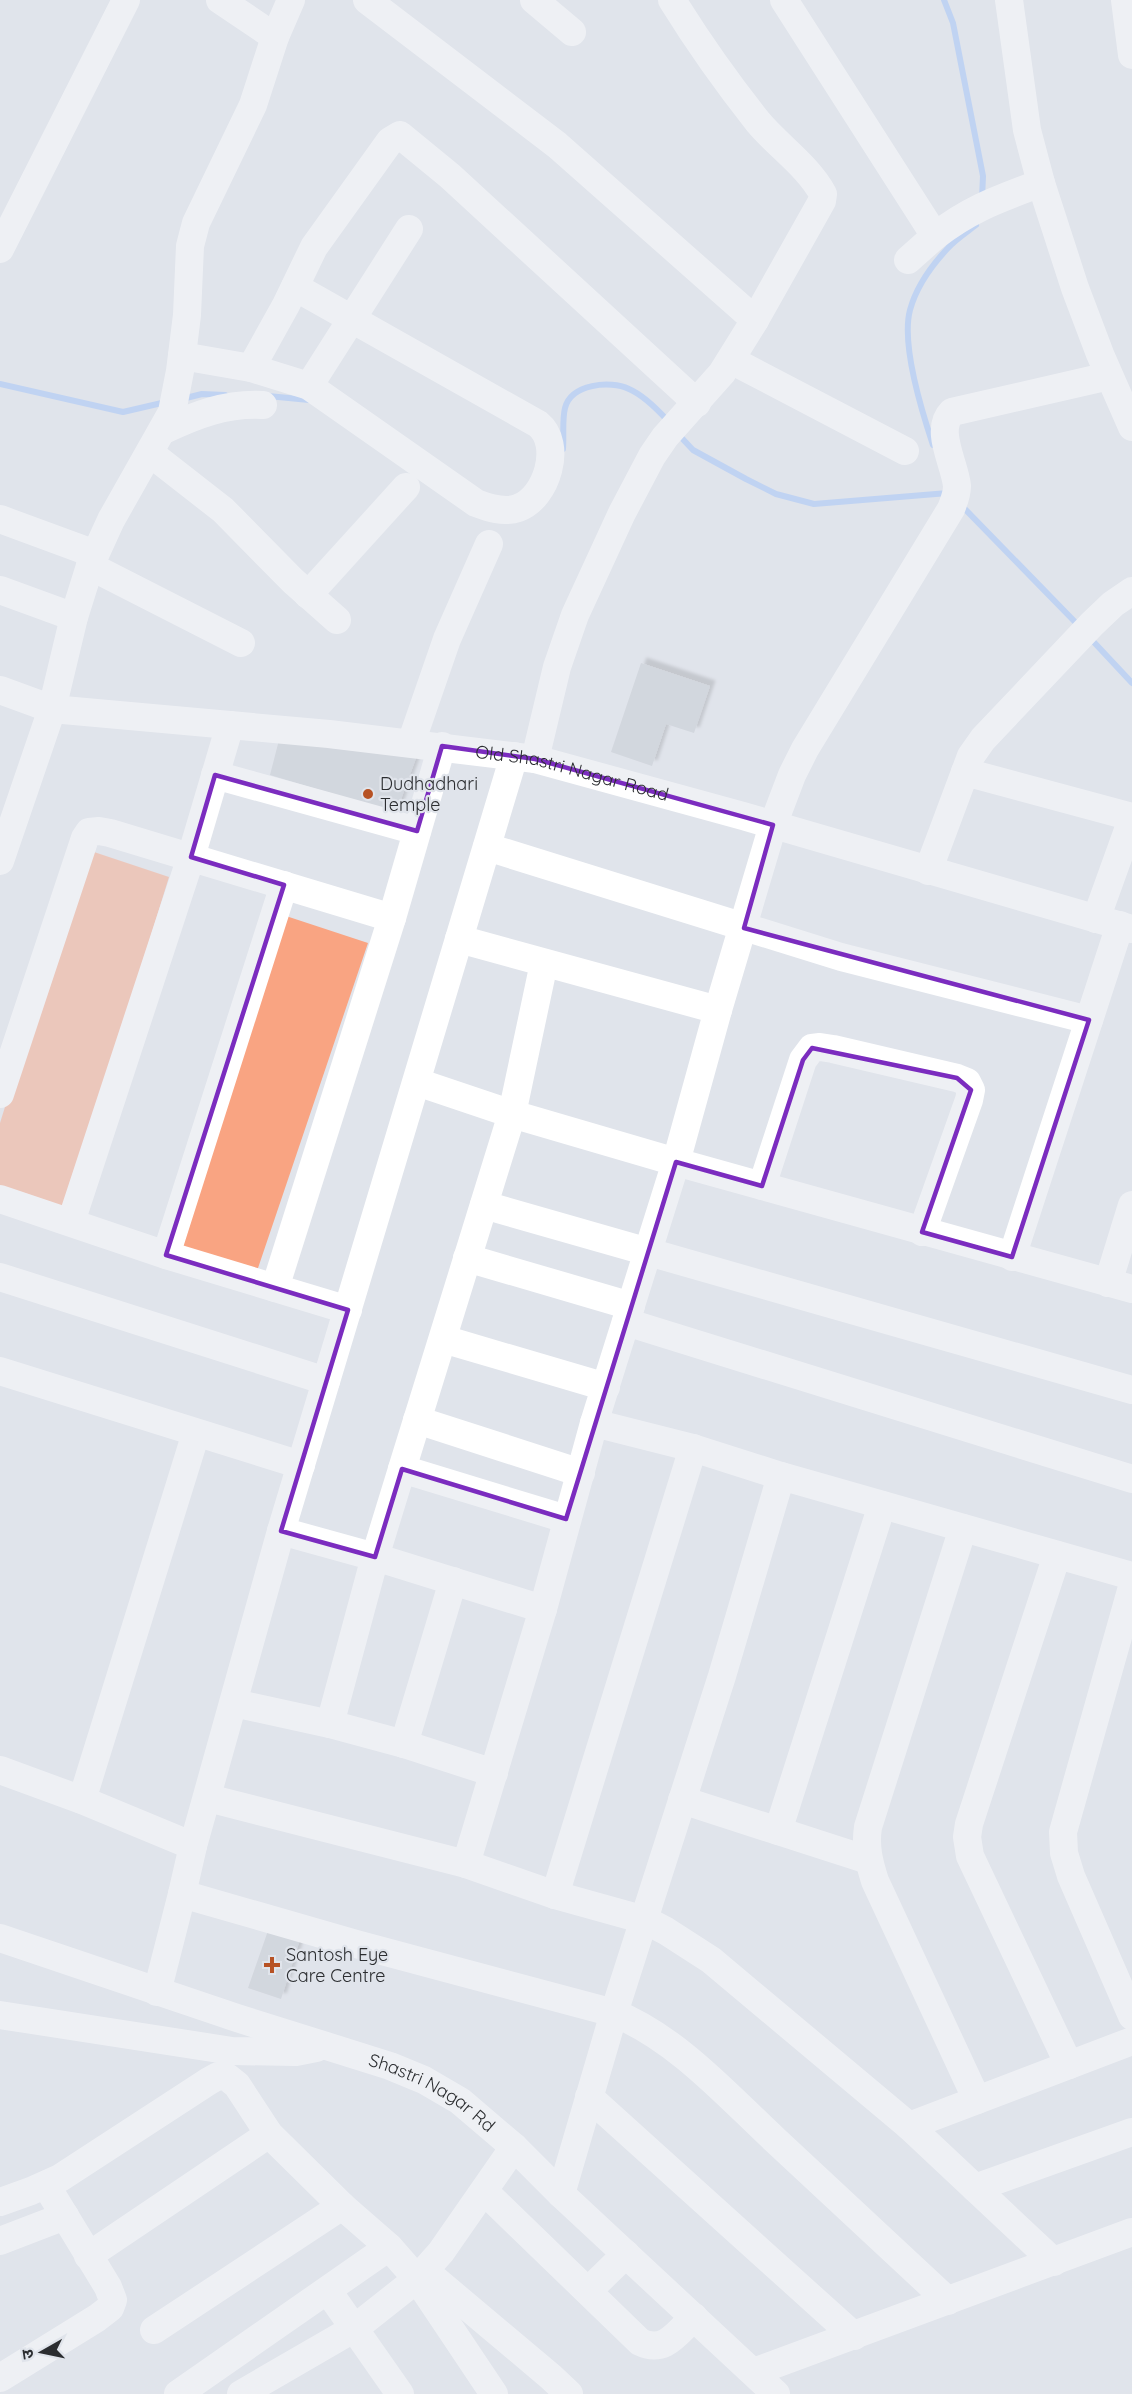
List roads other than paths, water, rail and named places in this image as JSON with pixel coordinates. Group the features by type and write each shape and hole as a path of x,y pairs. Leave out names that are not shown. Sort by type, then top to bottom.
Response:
{"street":[{"path":"0,249 126,0"},
{"path":"220,0 275,37"},
{"path":"0,861 11,790 51,709 74,617 93,560 126,493 161,432 181,364 187,315 190,246 196,223 253,105 275,37 291,0"},
{"path":"367,0 557,145 755,320"},
{"path":"534,0 572,32"},
{"path":"784,0 935,236"},
{"path":"1009,0 1026,121 1041,183 1075,288 1109,376 1132,427"},
{"path":"1125,0 1132,55"},
{"path":"157,1992 193,1845 281,1531 487,847 525,757 575,615 622,513 652,456 665,437 694,407 731,360 818,209 823,194 812,179 759,123 716,66 680,3"},
{"path":"251,368 314,247 328,225 390,141 400,135 450,176 694,407"},
{"path":"908,260 935,236 984,205 1041,183"},
{"path":"309,386 409,228"},
{"path":"181,364 251,368 309,386 476,503 492,509 517,508 528,503 538,493 550,459 551,444 547,432 538,424 295,287"},
{"path":"731,360 905,451"},
{"path":"466,1864 543,1609 594,1423 676,1162 773,825 792,775 805,749 954,502 957,485 944,430 946,418 952,412 1109,376"},
{"path":"161,432 206,412 232,406 263,405"},
{"path":"161,432 223,510 308,595 337,620"},
{"path":"308,595 406,487"},
{"path":"0,519 93,560 241,644"},
{"path":"411,743 447,639 489,544"},
{"path":"0,590 74,617"},
{"path":"928,871 964,772 982,739 1113,604 1132,591"},
{"name":"Old Shastri Nagar Road","path":"0,690 51,709 442,746 525,757 773,825 1116,924"},
{"path":"71,1222 191,857 230,725"},
{"path":"275,1288 392,918 442,746"},
{"path":"964,772 1132,818 1116,924 1089,1020 1012,1257"},
{"path":"215,775 417,831"},
{"path":"0,1094 85,838 89,832 110,833 392,918"},
{"path":"487,847 841,957 1089,1020"},
{"path":"166,1255 284,885"},
{"path":"459,939 718,1010"},
{"path":"330,1724 375,1557 512,1114 543,963"},
{"path":"762,1186 802,1060 812,1048 833,1049 957,1078 967,1082 971,1090 969,1100 922,1232"},
{"path":"417,1082 512,1114 676,1162 1120,1286 1132,1205"},
{"path":"0,1199 166,1255 348,1310"},
{"path":"484,1205 1132,1390"},
{"path":"467,1258 628,1314 1132,1479"},
{"path":"0,1277 326,1381"},
{"path":"442,1339 606,1387"},
{"path":"0,1371 301,1465"},
{"path":"417,1420 581,1473"},
{"path":"594,1423 693,1448 781,1476 1132,1576"},
{"path":"82,1800 196,1433"},
{"path":"555,1895 693,1448"},
{"path":"402,1469 566,1519"},
{"path":"561,2194 614,2013 723,1676 781,1476"},
{"path":"778,1831 882,1505"},
{"path":"963,1528 868,1827 866,1843 868,1860 875,1881 977,2100"},
{"path":"281,1531 375,1557 543,1609"},
{"path":"1057,1555 969,1824 967,1837 970,1856 1070,2065"},
{"path":"404,1744 453,1581"},
{"path":"1132,1587 1063,1832 1064,1853 1071,1876 1132,2016"},
{"path":"234,1703 330,1724 404,1744 494,1773"},
{"path":"0,1770 193,1845"},
{"path":"208,1798 466,1864 555,1895 645,1920 666,1931 711,1960 909,2126 1054,2262"},
{"path":"682,1800 868,1860"},
{"path":"182,1894 356,1944 614,2013 639,2023 693,2065 948,2301"},
{"name":"Shastri Nagar Rd","path":"0,1938 157,1992 390,2066 424,2080 460,2101 514,2147 561,2194 776,2394"},
{"path":"0,2014 230,2064 327,2046"},
{"path":"237,2018 230,2064 237,2085 269,2134 342,2206 421,2275 551,2377 568,2394"},
{"path":"909,2126 1132,2041"},
{"path":"0,2202 46,2185 218,2076 230,2064"},
{"path":"589,2097 854,2336"},
{"path":"975,2188 1132,2133"},
{"path":"87,2256 269,2134"},
{"path":"241,2394 355,2328 421,2275 514,2147"},
{"path":"0,2378 110,2308 113,2300 108,2287 87,2256 46,2185"},
{"path":"484,2191 640,2342 651,2347 661,2346 694,2317"},
{"path":"154,2330 342,2206"},
{"path":"0,2241 65,2216"},
{"path":"754,2372 1132,2232"},
{"path":"178,2394 389,2247"},
{"path":"588,2291 626,2254"},
{"path":"421,2275 494,2394"},
{"path":"328,2291 400,2394"}],"waterway":[{"path":"944,0 953,23 983,176 982,199"},
{"path":"933,445 910,359 908,341 910,310 920,285 936,262 954,242 976,225"},
{"path":"0,384 123,412 166,402"},
{"path":"563,449 565,408 575,394 592,386 612,385 629,389 645,399 668,421"},
{"path":"182,399 202,394 225,395"},
{"path":"268,396 309,400"},
{"path":"678,434 693,450 746,479 776,494 814,504 948,493"},
{"path":"961,505 1079,626"},
{"path":"1090,638 1132,683"}],"place":[{"name":"Dudhadhari Temple","path":"368,794"},
{"name":"Santosh Eye Care Centre","path":"272,1965"}]}
